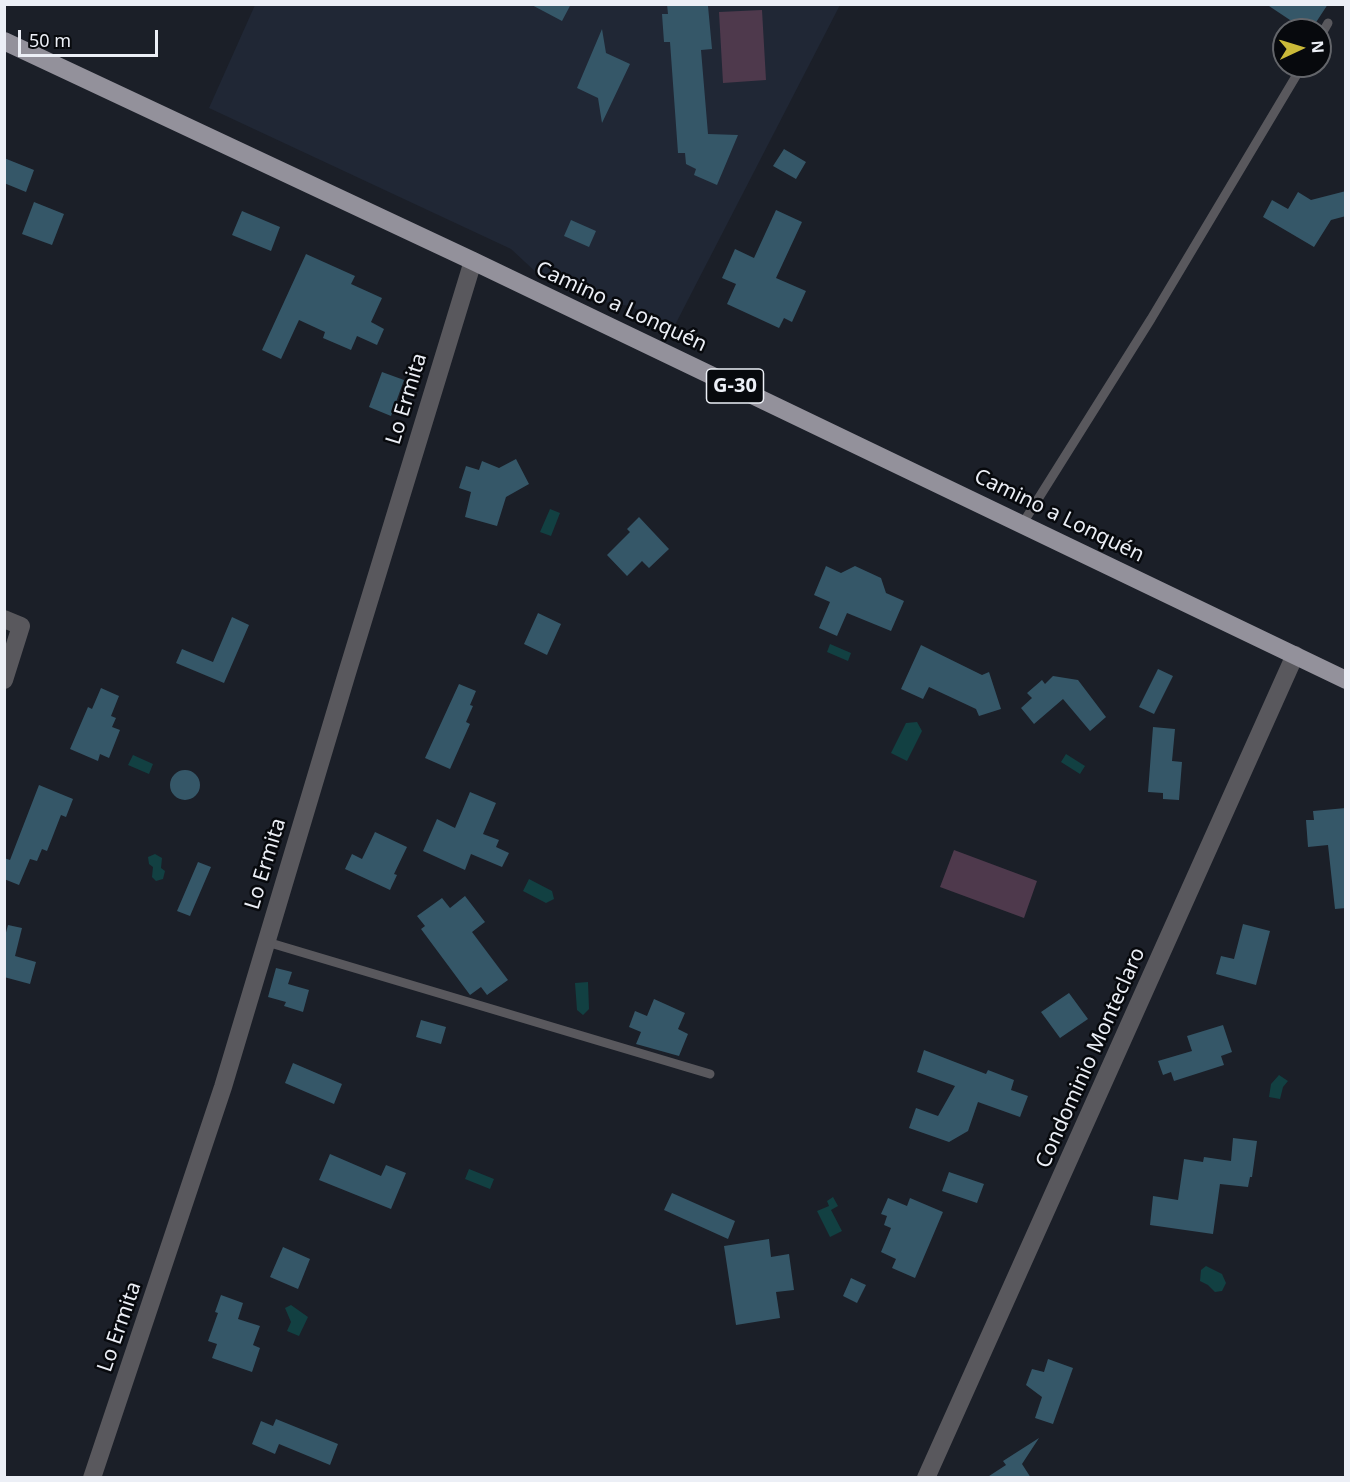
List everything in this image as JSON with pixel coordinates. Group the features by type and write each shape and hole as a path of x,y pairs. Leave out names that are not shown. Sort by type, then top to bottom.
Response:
{"main road":[{"name":"Camino a Lonquén","path":"4,41 473,261 1346,680"}],"street":[{"name":"Lo Ermita","path":"92,1478 223,1087 473,261"},
{"path":"4,619 21,626 4,680"},
{"name":"Condominio Monteclaro","path":"926,1478 1295,656"}],"lane":[{"path":"1023,523 1151,319 1295,78"},
{"path":"267,942 710,1074"}],"shaded area":[{"path":"255,5 840,5 675,325 629,306 588,299 539,275 511,249 209,108"},
{"path":"762,10 766,80 723,83 719,12"},
{"path":"550,509 560,513 551,536 540,532"},
{"path":"830,644 851,653 848,661 827,652"},
{"path":"917,722 922,731 907,761 891,753 906,723"},
{"path":"1066,754 1085,766 1080,774 1061,762"},
{"path":"133,755 153,764 149,774 128,765"},
{"path":"954,850 1037,881 1024,918 940,887"},
{"path":"155,854 162,858 161,868 165,871 163,879 156,881 152,877 153,867 149,864 148,857"},
{"path":"529,879 552,891 554,899 546,903 523,891"},
{"path":"588,982 589,1009 583,1015 577,1010 575,983"},
{"path":"1279,1075 1288,1081 1283,1087 1280,1099 1269,1097 1271,1084"},
{"path":"469,1169 494,1179 490,1189 465,1179"},
{"path":"833,1197 838,1206 831,1210 842,1231 830,1237 817,1211 829,1206 827,1201"},
{"path":"1206,1266 1222,1274 1226,1283 1222,1291 1215,1292 1200,1281 1201,1270"},
{"path":"291,1305 308,1317 299,1336 287,1331 291,1322 285,1308"}],"building":[{"path":"530,4 571,4 562,21"},
{"path":"667,4 708,6 712,49 701,50 708,134 738,135 717,185 694,175 696,169 686,164 685,153 678,153 670,42 664,42 662,14 668,14"},
{"path":"1266,4 1328,4 1319,18 1287,18"},
{"path":"602,29 606,53 630,64 602,123 598,98 577,88"},
{"path":"784,149 806,162 796,179 773,166"},
{"path":"4,158 34,170 26,192 4,183"},
{"path":"1346,191 1346,216 1331,220 1314,247 1263,217 1272,200 1288,209 1298,192 1311,200"},
{"path":"34,202 64,214 52,245 22,234"},
{"path":"776,210 802,222 776,278 806,291 792,322 784,318 779,328 727,304 736,284 722,278 735,249 754,258"},
{"path":"242,211 280,227 271,251 232,235"},
{"path":"571,220 596,231 589,247 564,236"},
{"path":"306,254 355,276 351,284 382,298 371,322 384,329 377,345 357,336 351,350 323,338 325,332 299,320 281,359 262,350"},
{"path":"382,372 404,380 391,416 369,407"},
{"path":"516,459 529,484 506,497 497,526 465,517 471,492 459,488 466,466 479,470 482,461 499,468"},
{"path":"639,517 669,549 649,568 642,561 627,576 607,555 630,532 627,529"},
{"path":"826,566 841,573 855,566 881,578 886,593 904,601 891,631 847,613 837,636 819,628 830,602 814,595"},
{"path":"538,613 561,624 547,655 524,644"},
{"path":"232,617 249,625 224,683 176,663 182,649 213,662"},
{"path":"921,645 982,675 989,672 1001,709 979,716 976,709 929,687 923,699 901,689"},
{"path":"1158,669 1173,676 1154,714 1139,707"},
{"path":"1053,676 1078,680 1106,717 1090,731 1063,699 1034,724 1021,708 1032,698 1027,693 1042,680 1045,684"},
{"path":"459,684 476,691 466,722 470,724 450,769 425,758"},
{"path":"101,688 119,696 111,716 116,718 112,727 120,730 109,758 100,754 98,761 70,749 88,707 92,709"},
{"path":"1153,727 1175,729 1172,761 1182,762 1179,800 1163,799 1163,793 1148,792"},
{"path":"185,770 191,771 199,779 199,791 191,799 185,800 179,799 171,791 170,785 171,779 179,771"},
{"path":"39,785 73,799 66,817 61,815 47,851 42,849 37,861 30,859 19,885 4,879 4,858 10,860"},
{"path":"470,792 496,803 483,834 499,840 496,847 509,853 502,867 471,854 465,870 423,851 437,819 455,828"},
{"path":"1346,808 1346,908 1335,909 1328,845 1308,847 1306,820 1314,820 1313,811"},
{"path":"375,832 407,847 394,874 397,875 390,890 345,869 352,854 362,859"},
{"path":"198,862 211,867 190,916 177,911"},
{"path":"465,896 485,922 472,932 508,980 487,995 481,987 470,995 421,929 425,926 417,916 442,898 450,908"},
{"path":"1243,924 1270,931 1256,985 1216,974 1221,956 1234,959"},
{"path":"8,925 22,928 15,956 36,962 30,984 4,977 4,940"},
{"path":"276,968 292,972 288,984 309,990 303,1012 284,1006 286,1002 268,997"},
{"path":"1069,993 1088,1019 1060,1038 1041,1012"},
{"path":"654,999 685,1013 678,1029 688,1034 679,1056 636,1044 641,1032 629,1027 635,1011 647,1016"},
{"path":"421,1020 446,1027 441,1044 416,1037"},
{"path":"1223,1025 1232,1052 1221,1056 1224,1065 1174,1081 1171,1072 1163,1075 1158,1061 1192,1051 1187,1036"},
{"path":"924,1050 986,1074 988,1070 1014,1080 1011,1090 1028,1096 1020,1117 978,1102 968,1131 949,1142 909,1128 916,1108 938,1116 955,1086 917,1072"},
{"path":"293,1063 342,1084 334,1104 285,1083"},
{"path":"1233,1138 1257,1141 1252,1177 1250,1177 1248,1187 1220,1184 1213,1234 1150,1225 1153,1196 1178,1200 1184,1159 1203,1162 1204,1157 1231,1161"},
{"path":"330,1154 381,1176 386,1165 406,1173 391,1209 319,1180"},
{"path":"949,1172 984,1184 977,1203 942,1191"},
{"path":"672,1193 735,1221 728,1239 664,1210"},
{"path":"888,1198 907,1206 910,1198 943,1212 915,1278 892,1268 896,1259 881,1252 891,1228 884,1225 887,1216 881,1214"},
{"path":"769,1239 771,1257 789,1254 794,1290 776,1292 780,1318 736,1325 724,1246"},
{"path":"283,1247 310,1259 298,1289 270,1277"},
{"path":"851,1278 866,1285 857,1303 843,1296"},
{"path":"221,1295 243,1303 238,1319 260,1326 253,1345 260,1348 252,1372 212,1358 217,1344 208,1341 218,1313 215,1312"},
{"path":"1048,1359 1073,1368 1053,1424 1035,1418 1042,1397 1026,1385 1032,1369 1044,1372"},
{"path":"276,1419 338,1444 330,1465 279,1444 275,1454 252,1444 261,1421 273,1426"},
{"path":"1039,1438 1022,1464 1031,1478 986,1478 1006,1465 1003,1461"}]}
